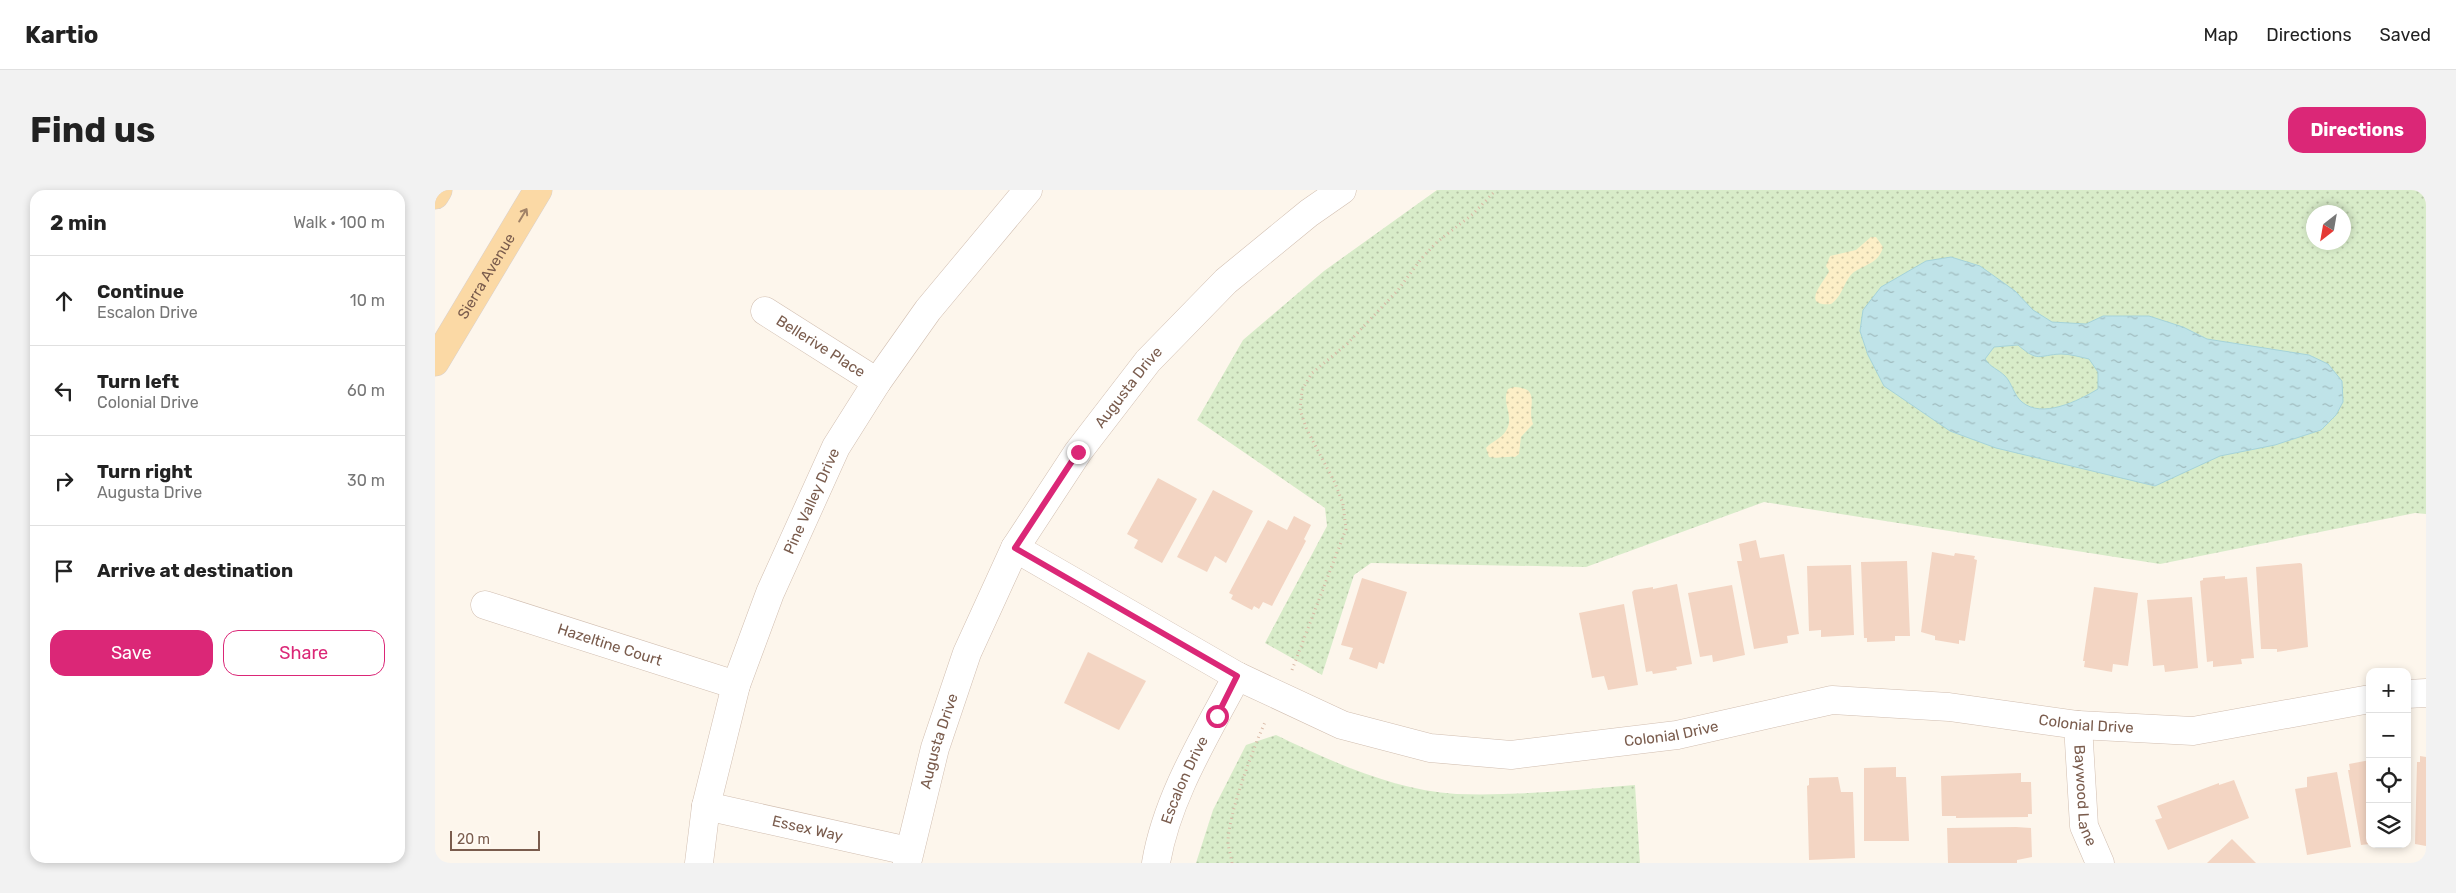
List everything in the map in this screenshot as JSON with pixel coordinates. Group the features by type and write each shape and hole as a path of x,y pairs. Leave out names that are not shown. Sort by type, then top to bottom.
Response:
{"main road":[{"path":"435,195 438,190"},
{"name":"Sierra Avenue","path":"435,362 538,190"}],"street":[{"name":"Pine Valley Drive","path":"699,863 706,806 736,685 769,593 837,447 877,382 928,310 1028,190"},
{"name":"Augusta Drive","path":"907,857 935,748 967,653 1015,548 1078,452 1148,361 1226,281 1309,213 1342,190"},
{"name":"Bellerive Place","path":"765,311 877,382"},
{"name":"Colonial Drive","path":"1015,548 1237,676 1342,725 1430,748 1511,755 1677,735 1832,700 1949,707 2078,725 2193,731 2366,701"},
{"name":"Hazeltine Court","path":"485,605 736,685"},
{"name":"Escalon Drive","path":"1156,863 1158,846 1170,812 1196,754 1237,676"},
{"path":"2411,694 2426,693"},
{"name":"Baywood Lane","path":"2078,725 2084,826 2100,863"},
{"name":"Essex Way","path":"706,806 907,857"}],"path":[{"path":"1297,661 1346,529 1343,504 1335,483 1307,430 1300,410 1302,390 1312,373 1347,344 1398,290 1421,258 1437,242 1473,214 1496,190"},
{"path":"1232,863 1228,843 1232,821 1257,741"}],"green space":[{"path":"1437,190 2426,190 2426,514 2415,513 2160,564 1764,502 1586,567 1371,563 1354,575 1322,675 1265,643 1327,526 1325,508 1197,420 1243,340 1324,271"},
{"path":"1276,735 1364,773 1410,787 1433,791 1456,794 1501,794 1635,785 1640,863 1196,863 1213,810 1246,745"}],"sand":[{"path":"1871,237 1876,237 1883,247 1878,257 1851,275 1838,297 1831,304 1817,302 1815,298 1817,292 1829,271 1826,266 1830,256 1856,250"},
{"path":"1514,387 1523,388 1531,395 1531,418 1533,424 1521,437 1519,454 1515,457 1489,457 1486,448 1504,434 1508,426 1509,415 1506,394 1508,389"}],"water":[{"path":"1951,257 1980,266 2015,291 2033,310 2052,322 2086,324 2103,316 2149,316 2183,327 2207,339 2309,355 2328,364 2342,381 2343,402 2336,415 2321,430 2275,445 2220,456 2155,486 1996,448 1950,431 1884,386 1868,355 1860,331 1863,310 1881,287 1926,261","holes":["2018,345 2030,354 2039,357 2064,354 2089,359 2098,372 2098,389 2070,403 2050,409 2030,407 2019,399 2005,376 1985,359 1994,347"]}],"building":[{"path":"1158,478 1197,499 1162,563 1134,548 1138,540 1127,534"},
{"path":"1213,490 1253,511 1226,563 1215,556 1207,572 1177,557"},
{"path":"1294,516 1311,525 1304,539 1306,541 1272,606 1263,602 1259,609 1254,606 1252,610 1231,599 1233,595 1229,593 1268,520 1287,530"},
{"path":"1756,540 1760,558 1784,554 1799,634 1787,636 1788,643 1754,649 1737,561 1742,561 1739,544"},
{"path":"1932,552 1954,556 1955,553 1975,556 1974,559 1977,560 1965,641 1959,640 1959,644 1935,640 1935,636 1921,632"},
{"path":"1907,561 1910,636 1895,636 1895,641 1867,642 1867,638 1864,638 1861,562"},
{"path":"2302,564 2308,647 2277,652 2277,649 2261,649 2256,567"},
{"path":"1851,565 1854,635 1821,637 1821,630 1809,631 1807,566"},
{"path":"2225,576 2225,579 2247,577 2254,658 2241,659 2242,664 2213,667 2213,661 2207,662 2200,581 2203,578"},
{"path":"1362,578 1407,592 1384,664 1379,662 1377,669 1349,659 1353,648 1341,645"},
{"path":"1677,584 1692,664 1676,667 1677,670 1653,674 1652,671 1646,672 1632,592 1634,590 1653,587 1653,589"},
{"path":"1732,585 1745,655 1713,662 1712,655 1700,657 1688,593"},
{"path":"2094,587 2138,593 2128,666 2113,664 2112,672 2084,667 2085,661 2083,661"},
{"path":"2192,597 2198,668 2165,672 2164,665 2153,666 2147,600"},
{"path":"1624,604 1638,685 1608,690 1604,676 1592,678 1579,613"},
{"path":"1088,652 1146,681 1119,730 1064,703"},
{"path":"2420,756 2426,757 2426,846 2415,844 2417,762 2420,762"},
{"path":"2366,761 2366,844 2361,845 2348,770 2350,770 2349,764"},
{"path":"1896,767 1896,777 1906,777 1909,841 1864,841 1864,768"},
{"path":"2337,772 2351,847 2307,855 2295,789 2307,787 2307,777"},
{"path":"2021,773 2021,782 2031,782 2032,814 2028,814 2028,817 1956,818 1956,816 1942,816 1941,776"},
{"path":"1838,777 1841,792 1853,792 1855,858 1809,860 1807,786 1809,785 1809,778"},
{"path":"2234,780 2249,818 2168,850 2155,820 2162,818 2157,806 2219,783 2219,785"},
{"path":"1947,828 2031,828 2032,857 2017,860 2017,863 1948,863"},
{"path":"2232,839 2256,863 2207,863"}],"route":[{"path":"1078,452 1015,548 1237,676 1217,716"}]}
